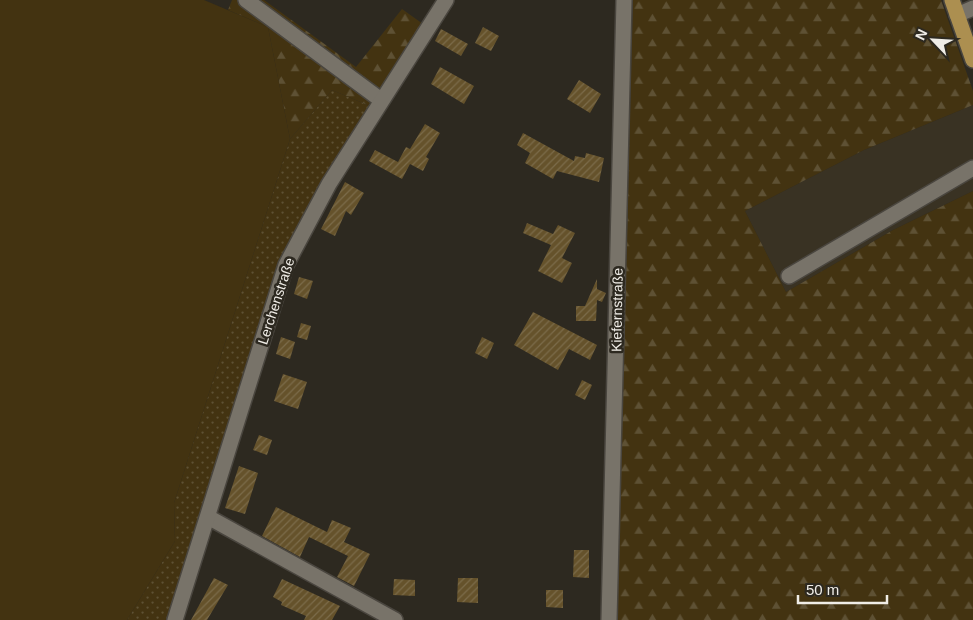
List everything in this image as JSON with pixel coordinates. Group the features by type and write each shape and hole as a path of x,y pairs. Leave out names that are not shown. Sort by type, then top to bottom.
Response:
{"main road":[{"path":"954,7 973,60"}],"street":[{"path":"246,0 382,100"},
{"name":"Lerchenstraße","path":"175,620 286,265 329,184 446,0"},
{"name":"Kiefernstraße","path":"609,620 624,0"},
{"path":"954,7 973,8"},
{"path":"789,276 973,168"},
{"path":"208,517 387,618"}],"shaded area":[{"path":"973,105 973,191 893,230 786,292 745,211 864,150"}],"green space":[{"path":"0,0 204,0 268,27 290,139 174,503 175,541 127,620 0,620"},
{"path":"232,0 264,0 356,67 402,9 423,24 370,106 332,90 290,139 268,27 228,10"},
{"path":"633,0 941,0 973,91 973,105 864,150 745,211 786,292 893,230 973,191 973,620 617,620"},
{"path":"332,90 370,106 308,208 170,620 127,620 175,541 174,503 290,139"}],"building":[{"path":"483,27 499,36 491,51 475,43"},
{"path":"441,29 468,44 461,56 435,41"},
{"path":"440,67 474,86 464,104 431,84"},
{"path":"579,80 601,94 590,113 567,99"},
{"path":"425,124 440,133 426,157 429,159 423,171 410,164 402,179 369,161 375,150 398,162 406,147 410,149"},
{"path":"523,133 574,161 575,156 585,158 586,153 604,158 599,182 557,171 553,179 525,163 530,153 517,145"},
{"path":"345,182 364,193 351,215 346,211 335,236 321,229"},
{"path":"527,223 553,234 558,225 575,233 562,258 572,263 562,283 538,271 551,245 523,233"},
{"path":"299,277 313,281 307,299 294,294"},
{"path":"597,279 597,289 606,293 602,302 597,300 596,321 576,321 576,306 585,306"},
{"path":"533,312 597,345 590,360 569,349 558,370 514,345"},
{"path":"301,323 311,326 307,340 297,337"},
{"path":"281,337 295,342 290,359 276,354"},
{"path":"482,337 494,343 487,359 475,353"},
{"path":"283,374 307,382 298,409 274,401"},
{"path":"582,380 592,385 585,400 575,395"},
{"path":"259,435 272,440 267,455 253,450"},
{"path":"239,466 258,473 245,514 225,508"},
{"path":"276,507 327,532 332,520 351,528 344,542 370,554 354,586 337,577 348,556 309,537 300,557 262,536"},
{"path":"574,550 589,550 589,578 573,577"},
{"path":"214,578 228,585 207,620 191,620"},
{"path":"458,578 478,578 478,603 457,602"},
{"path":"282,579 340,606 332,620 304,620 306,616 281,605 282,602 273,597"},
{"path":"394,579 415,580 415,596 393,595"},
{"path":"546,590 563,590 563,608 546,607"}]}
